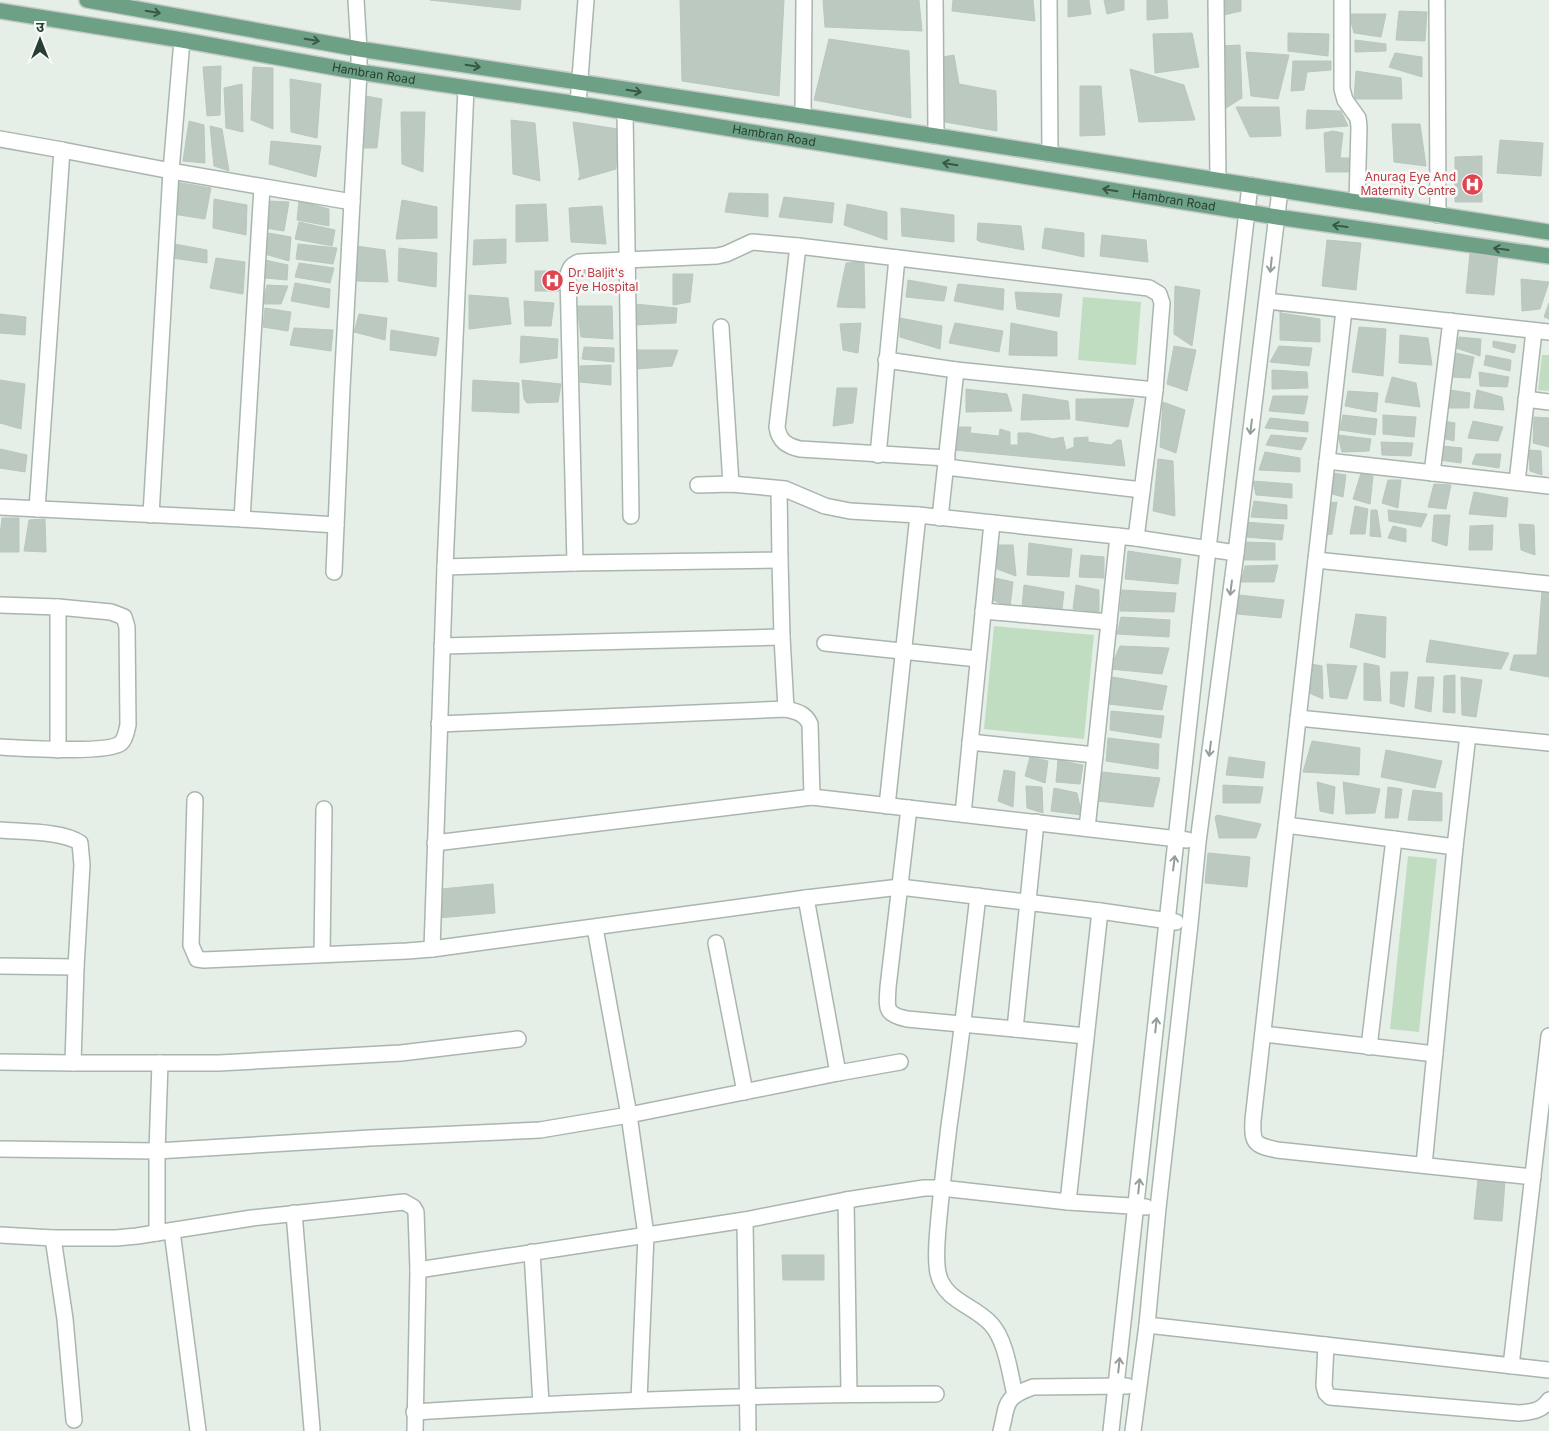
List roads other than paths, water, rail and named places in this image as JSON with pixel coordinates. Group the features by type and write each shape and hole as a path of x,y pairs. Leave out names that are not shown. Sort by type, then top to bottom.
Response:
{"main road":[{"name":"Hambran Road","path":"87,0 359,49 936,136 1549,232"},
{"name":"Hambran Road","path":"0,11 182,40 358,72 578,104 1276,217 1549,256"}],"street":[{"path":"334,572 359,49 356,0"},
{"path":"578,104 586,0"},
{"path":"803,116 804,0"},
{"path":"935,0 936,136"},
{"path":"1049,0 1050,154"},
{"path":"1216,0 1218,180"},
{"path":"1342,0 1342,89 1345,100 1358,118 1358,202"},
{"path":"1437,0 1438,215"},
{"path":"150,515 171,171 182,40"},
{"path":"432,949 445,567 466,88"},
{"path":"625,112 630,516"},
{"path":"0,139 352,202"},
{"path":"38,509 62,150"},
{"path":"1111,1431 1250,186"},
{"path":"242,519 262,187"},
{"path":"1133,1431 1147,1325 1198,842 1236,553 1280,190"},
{"path":"576,563 569,269 579,262 717,256 752,242 1140,287 1153,290 1159,294 1162,303 1155,390 1136,538"},
{"path":"798,246 777,427 778,435 784,443 800,449 946,463 1142,490"},
{"path":"878,455 897,258"},
{"path":"1267,301 1542,332 1526,399 1517,482"},
{"path":"1344,310 1252,1134 1254,1140 1259,1144 1277,1150 1533,1177"},
{"path":"1432,473 1451,321"},
{"path":"721,327 731,484"},
{"path":"886,360 956,370 1155,390"},
{"path":"940,518 956,370"},
{"path":"1526,399 1549,402"},
{"path":"1327,461 1549,486"},
{"path":"698,484 731,484 779,489 793,492 834,508 1136,538 1236,553"},
{"path":"779,489 782,637 786,710"},
{"path":"0,507 336,525"},
{"path":"887,806 918,515"},
{"path":"963,814 992,523"},
{"path":"1087,828 1118,536"},
{"path":"445,567 780,560"},
{"path":"1316,560 1549,584"},
{"path":"0,604 111,612 124,617 127,627 128,666 128,726 126,738 120,744 107,748 58,750 0,747"},
{"path":"58,607 58,750"},
{"path":"983,611 1109,622"},
{"path":"442,646 782,637"},
{"path":"825,643 978,659"},
{"path":"439,724 786,710 802,714 808,719 810,724 812,797"},
{"path":"1298,718 1549,743"},
{"path":"1424,1165 1455,847 1468,735"},
{"path":"970,742 1095,755"},
{"path":"435,843 812,797 1198,842"},
{"path":"195,800 191,945 195,956 204,960 407,952 900,887 1100,911 1190,924"},
{"path":"909,808 888,987 887,1004 890,1011 894,1016 907,1019 1086,1036"},
{"path":"322,954 324,809"},
{"path":"1014,1029 1036,822"},
{"path":"1286,825 1455,847"},
{"path":"0,830 63,836 73,838 80,843 82,866 73,1063"},
{"path":"1369,1047 1394,839"},
{"path":"978,896 941,1188 937,1254 938,1271 941,1284 950,1295 992,1324 1000,1337 1014,1395"},
{"path":"806,898 838,1074"},
{"path":"1068,1202 1100,911"},
{"path":"595,928 629,1115 646,1234 639,1400"},
{"path":"716,943 745,1092"},
{"path":"0,966 76,967"},
{"path":"1263,1034 1435,1054"},
{"path":"1511,1366 1549,1036"},
{"path":"0,1062 219,1063 401,1053 518,1040"},
{"path":"0,1149 157,1151 540,1130 629,1115 900,1062"},
{"path":"157,1233 160,1063"},
{"path":"418,1270 745,1220 846,1200 924,1188 941,1188 1068,1202 1158,1208"},
{"path":"846,1200 849,1394"},
{"path":"0,1235 54,1238 116,1238 252,1218 404,1202 413,1207 416,1212 418,1270 415,1431"},
{"path":"294,1214 312,1428"},
{"path":"745,1220 748,1431"},
{"path":"172,1231 198,1431"},
{"path":"54,1238 66,1319 74,1420"},
{"path":"532,1252 541,1404"},
{"path":"1147,1325 1549,1370"},
{"path":"1326,1345 1324,1386 1326,1393 1330,1397 1519,1413 1538,1410 1547,1404 1549,1400"},
{"path":"1001,1431 1008,1402 1014,1395 1033,1388 1139,1386"},
{"path":"414,1412 541,1404 747,1396 936,1394"}],"place":[{"name":"Anurag Eye And Maternity Centre","path":"1472,184"},
{"name":"Dr. Baljit's Eye Hospital","path":"552,280"}]}
